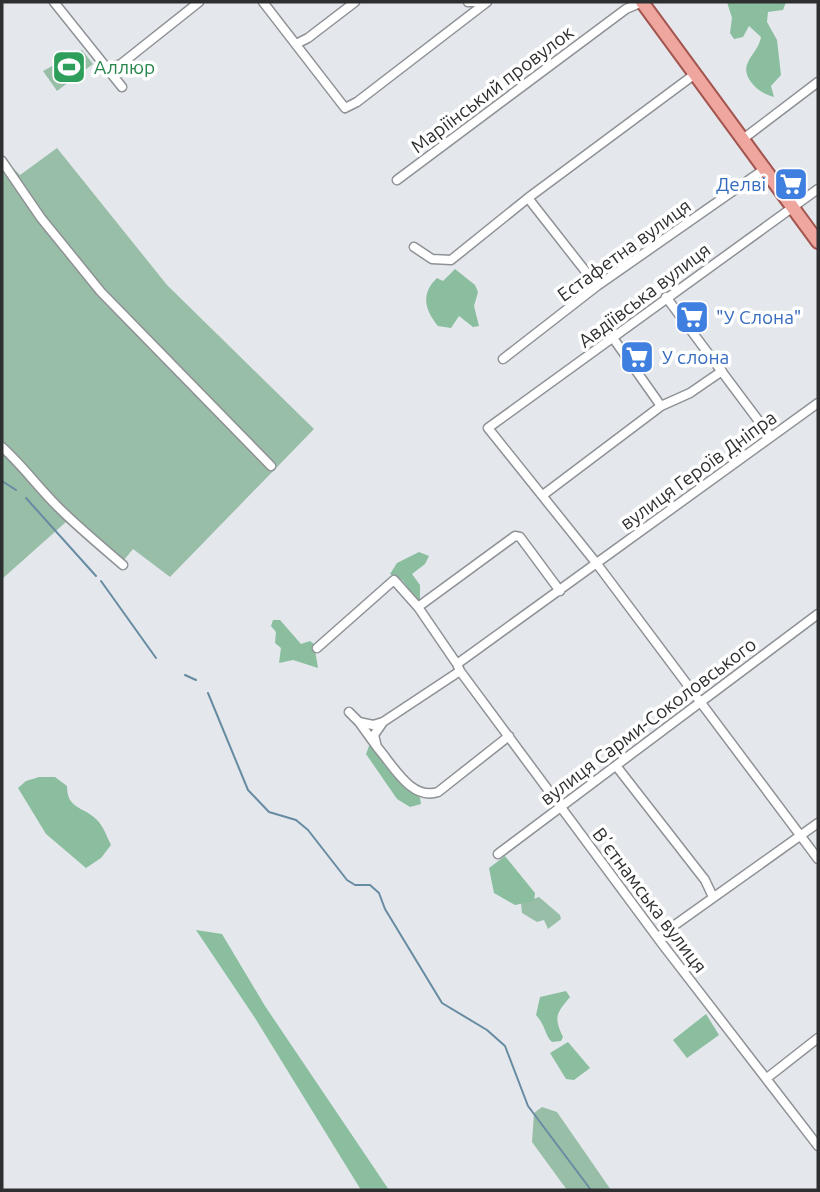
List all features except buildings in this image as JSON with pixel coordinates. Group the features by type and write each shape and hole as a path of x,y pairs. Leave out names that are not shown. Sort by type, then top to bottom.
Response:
{"main road":[{"path":"642,2 818,242"}],"street":[{"path":"54,2 122,87"},
{"path":"108,69 121,64 199,2"},
{"path":"262,2 342,106 357,102 487,2"},
{"path":"296,44 355,2"},
{"path":"468,2 480,2"},
{"name":"Маріїнський провулок","path":"397,180 626,9 642,2"},
{"path":"414,247 432,259 451,260 528,198 695,74"},
{"path":"743,139 818,82"},
{"path":"2,161 41,218 101,292 271,466"},
{"name":"Естафетна вулиця","path":"503,359 597,286 766,169"},
{"name":"Авдіївська вулиця","path":"543,495 488,428 818,188"},
{"path":"528,198 597,286"},
{"path":"666,297 770,436"},
{"path":"614,338 661,406"},
{"path":"722,370 690,393 661,406 543,495 818,859"},
{"name":"вулиця Героїв Дніпра","path":"383,722 818,403"},
{"path":"2,447 36,480 40,489 60,509 123,565"},
{"path":"418,607 464,571 518,536 560,591"},
{"name":"Вʼєтнамська вулиця","path":"317,648 394,580 418,607 458,668 561,807 818,1146"},
{"name":"вулиця Сарми-Соколовського","path":"498,853 617,767 700,700 818,614"},
{"path":"349,712 411,787 423,795 438,792 509,736"},
{"path":"359,722 373,725 383,722"},
{"path":"377,747 374,735 383,722"},
{"path":"617,767 705,880 713,897"},
{"path":"658,937 818,823"},
{"path":"767,1078 818,1038"}],"green space":[{"path":"727,2 786,2 783,10 768,12 767,22 777,40 781,75 771,86 774,97 758,89 747,75 747,64 761,37 749,26 743,37 734,39 730,33 732,18"},
{"name":"Аллюр","path":"82,50 93,64 57,91 43,71"},
{"path":"57,148 167,285 314,429 170,577 133,549 119,566 66,522 2,579 2,157 20,175"},
{"path":"455,269 475,285 478,292 474,306 479,326 473,327 459,316 451,328 438,326 427,307 428,289 437,278 443,281"},
{"path":"419,552 429,556 425,564 412,574 420,585 420,603 402,580 390,574 397,563"},
{"path":"273,620 280,620 301,644 310,641 314,644 318,668 293,660 279,663 281,648 275,643 276,632 271,626"},
{"path":"369,746 372,746 386,767 420,798 421,804 410,807 397,799 366,754"},
{"path":"39,777 55,777 67,786 72,803 96,819 105,831 111,845 101,858 86,868 46,834 18,788 26,781"},
{"path":"505,856 535,893 534,901 515,905 494,893 489,868"},
{"path":"539,897 560,915 561,919 548,929 544,920 537,922 522,913 521,903"},
{"path":"196,930 222,934 265,1006 389,1190 361,1190 255,1018"},
{"path":"566,991 570,997 559,1011 557,1019 563,1037 561,1041 552,1042 536,1015 540,997"},
{"path":"706,1014 719,1035 687,1058 673,1040"},
{"path":"568,1042 590,1068 574,1080 566,1079 550,1053"},
{"path":"542,1107 557,1112 611,1190 567,1190 532,1142 534,1113"}],"waterway":[{"path":"2,481 16,490"},
{"path":"26,498 96,576"},
{"path":"101,581 156,658"},
{"path":"185,675 196,680"},
{"path":"208,693 248,790 269,812 296,820 308,830 347,880 355,885 370,885 379,893 385,909 442,1003 487,1030 505,1046 528,1106 591,1190"}],"place":[{"name":"Аллюр","path":"69,67"},
{"name":"Делві","path":"791,184"},
{"name":"\"У Слона\"","path":"692,317"},
{"name":"У слона","path":"637,357"}]}
